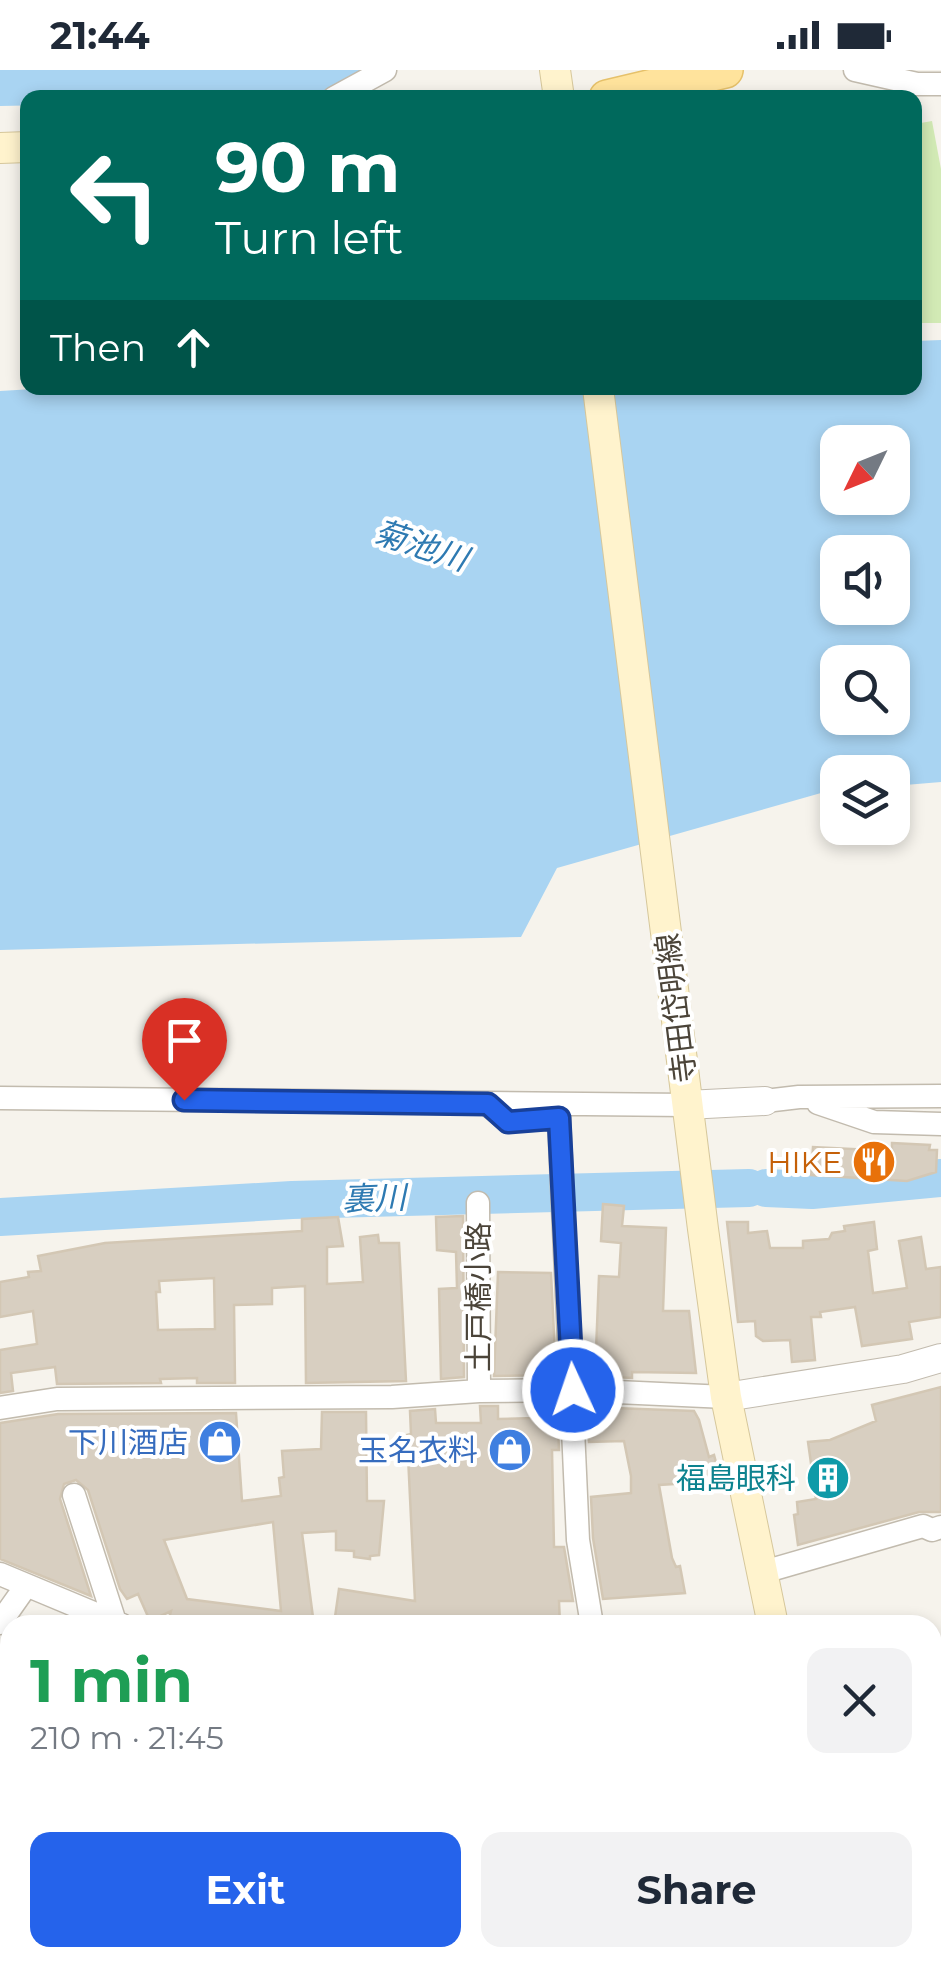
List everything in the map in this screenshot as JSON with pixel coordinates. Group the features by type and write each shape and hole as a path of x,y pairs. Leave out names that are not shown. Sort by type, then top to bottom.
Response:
{"main road":[{"path":"641,90 726,70"},
{"name":"寺田岱明線","path":"599,395 676,1095 694,1139 702,1229 726,1396 771,1615"}],"street":[{"path":"349,90 385,70"},
{"path":"855,70 918,84 941,84"},
{"path":"488,1104 508,1122 560,1130 646,1120 676,1095"},
{"path":"0,1098 488,1104 676,1095 765,1101 799,1096 941,1096"},
{"path":"799,1096 874,1122 941,1124"},
{"path":"560,1130 578,1540 590,1615"},
{"name":"土戸橋小路","path":"478,1203 479,1391"},
{"path":"0,1408 58,1399 392,1397 479,1391 726,1396 903,1369 941,1358"},
{"path":"74,1495 116,1615"},
{"path":"760,1572 924,1526 932,1530 941,1527"},
{"path":"0,1574 97,1615"},
{"path":"6,1615 26,1586"}],"green space":[{"path":"932,121 941,169 941,323 922,323 922,123"}],"water":[{"name":"菊池川","path":"941,340 941,782 910,785 910,755 820,755 820,793 557,868 521,937 0,950 0,391 20,390 20,395 922,395 922,341"}],"building":[{"name":"HIKE","path":"892,1143 930,1145 929,1150 937,1150 936,1172 907,1181 811,1175 813,1147 892,1151"},
{"path":"603,1204 624,1206 622,1226 666,1228 663,1311 689,1311 696,1373 632,1372 632,1378 595,1376 599,1276 619,1277 621,1243 601,1241"},
{"path":"463,1216 464,1377 441,1379 439,1289 457,1288 456,1252 437,1250 436,1217"},
{"path":"338,1217 343,1246 327,1247 327,1284 363,1282 360,1237 378,1235 379,1243 399,1243 406,1381 306,1383 305,1286 272,1288 272,1304 234,1305 235,1383 197,1383 197,1378 160,1379 161,1383 57,1384 55,1367 11,1373 13,1391 0,1393 0,1350 37,1344 33,1311 0,1317 0,1282 41,1271 38,1256 105,1243 302,1231 302,1219","holes":["214,1278 215,1329 158,1330 159,1281"]},
{"path":"727,1222 748,1222 748,1233 767,1231 770,1248 803,1248 803,1241 829,1239 832,1233 845,1231 844,1226 874,1222 877,1249 868,1251 873,1293 907,1288 899,1241 921,1237 926,1269 941,1267 941,1317 909,1322 912,1339 862,1346 855,1307 820,1312 821,1317 811,1317 815,1360 792,1362 790,1340 763,1341 756,1336 755,1321 738,1322"},
{"path":"498,1272 551,1273 556,1375 494,1376"},
{"path":"941,1387 941,1512 919,1512 798,1545 794,1515 798,1514 797,1502 816,1499 808,1442 830,1440 876,1421 872,1405"},
{"path":"536,1405 557,1405 559,1450 552,1450 554,1547 564,1547 573,1601 559,1601 560,1615 335,1615 339,1589 415,1601 407,1435 411,1434 410,1411 435,1409 436,1423 481,1423 480,1406 498,1406 498,1419 536,1418"},
{"path":"587,1407 694,1411 699,1420 709,1457 714,1455 721,1481 659,1485 672,1558 676,1567 680,1566 685,1593 603,1599 591,1497 631,1493 631,1476 624,1441 589,1442"},
{"path":"322,1412 366,1412 367,1501 384,1501 379,1555 370,1559 354,1557 354,1551 336,1550 336,1531 302,1533 313,1615 170,1615 171,1611 147,1615 138,1594 127,1599 120,1589 88,1490 76,1480 64,1484 60,1499 91,1596 0,1559 0,1423 58,1414 236,1413 242,1501 281,1496 282,1451 321,1449","holes":["273,1522 281,1611 187,1599 164,1540"]}],"waterway":[{"path":"0,87 200,83 365,70"},
{"name":"裏川","path":"766,1188 812,1190 941,1178"},
{"name":"裏川","path":"0,1217 292,1200 749,1188"}],"place":[{"name":"HIKE","path":"874,1162"},
{"name":"下川酒店","path":"220,1442"},
{"name":"玉名衣料","path":"510,1450"},
{"name":"福島眼科","path":"828,1478"}],"route":[{"path":"184,1100 488,1104 508,1122 559,1118 573,1390"}]}
